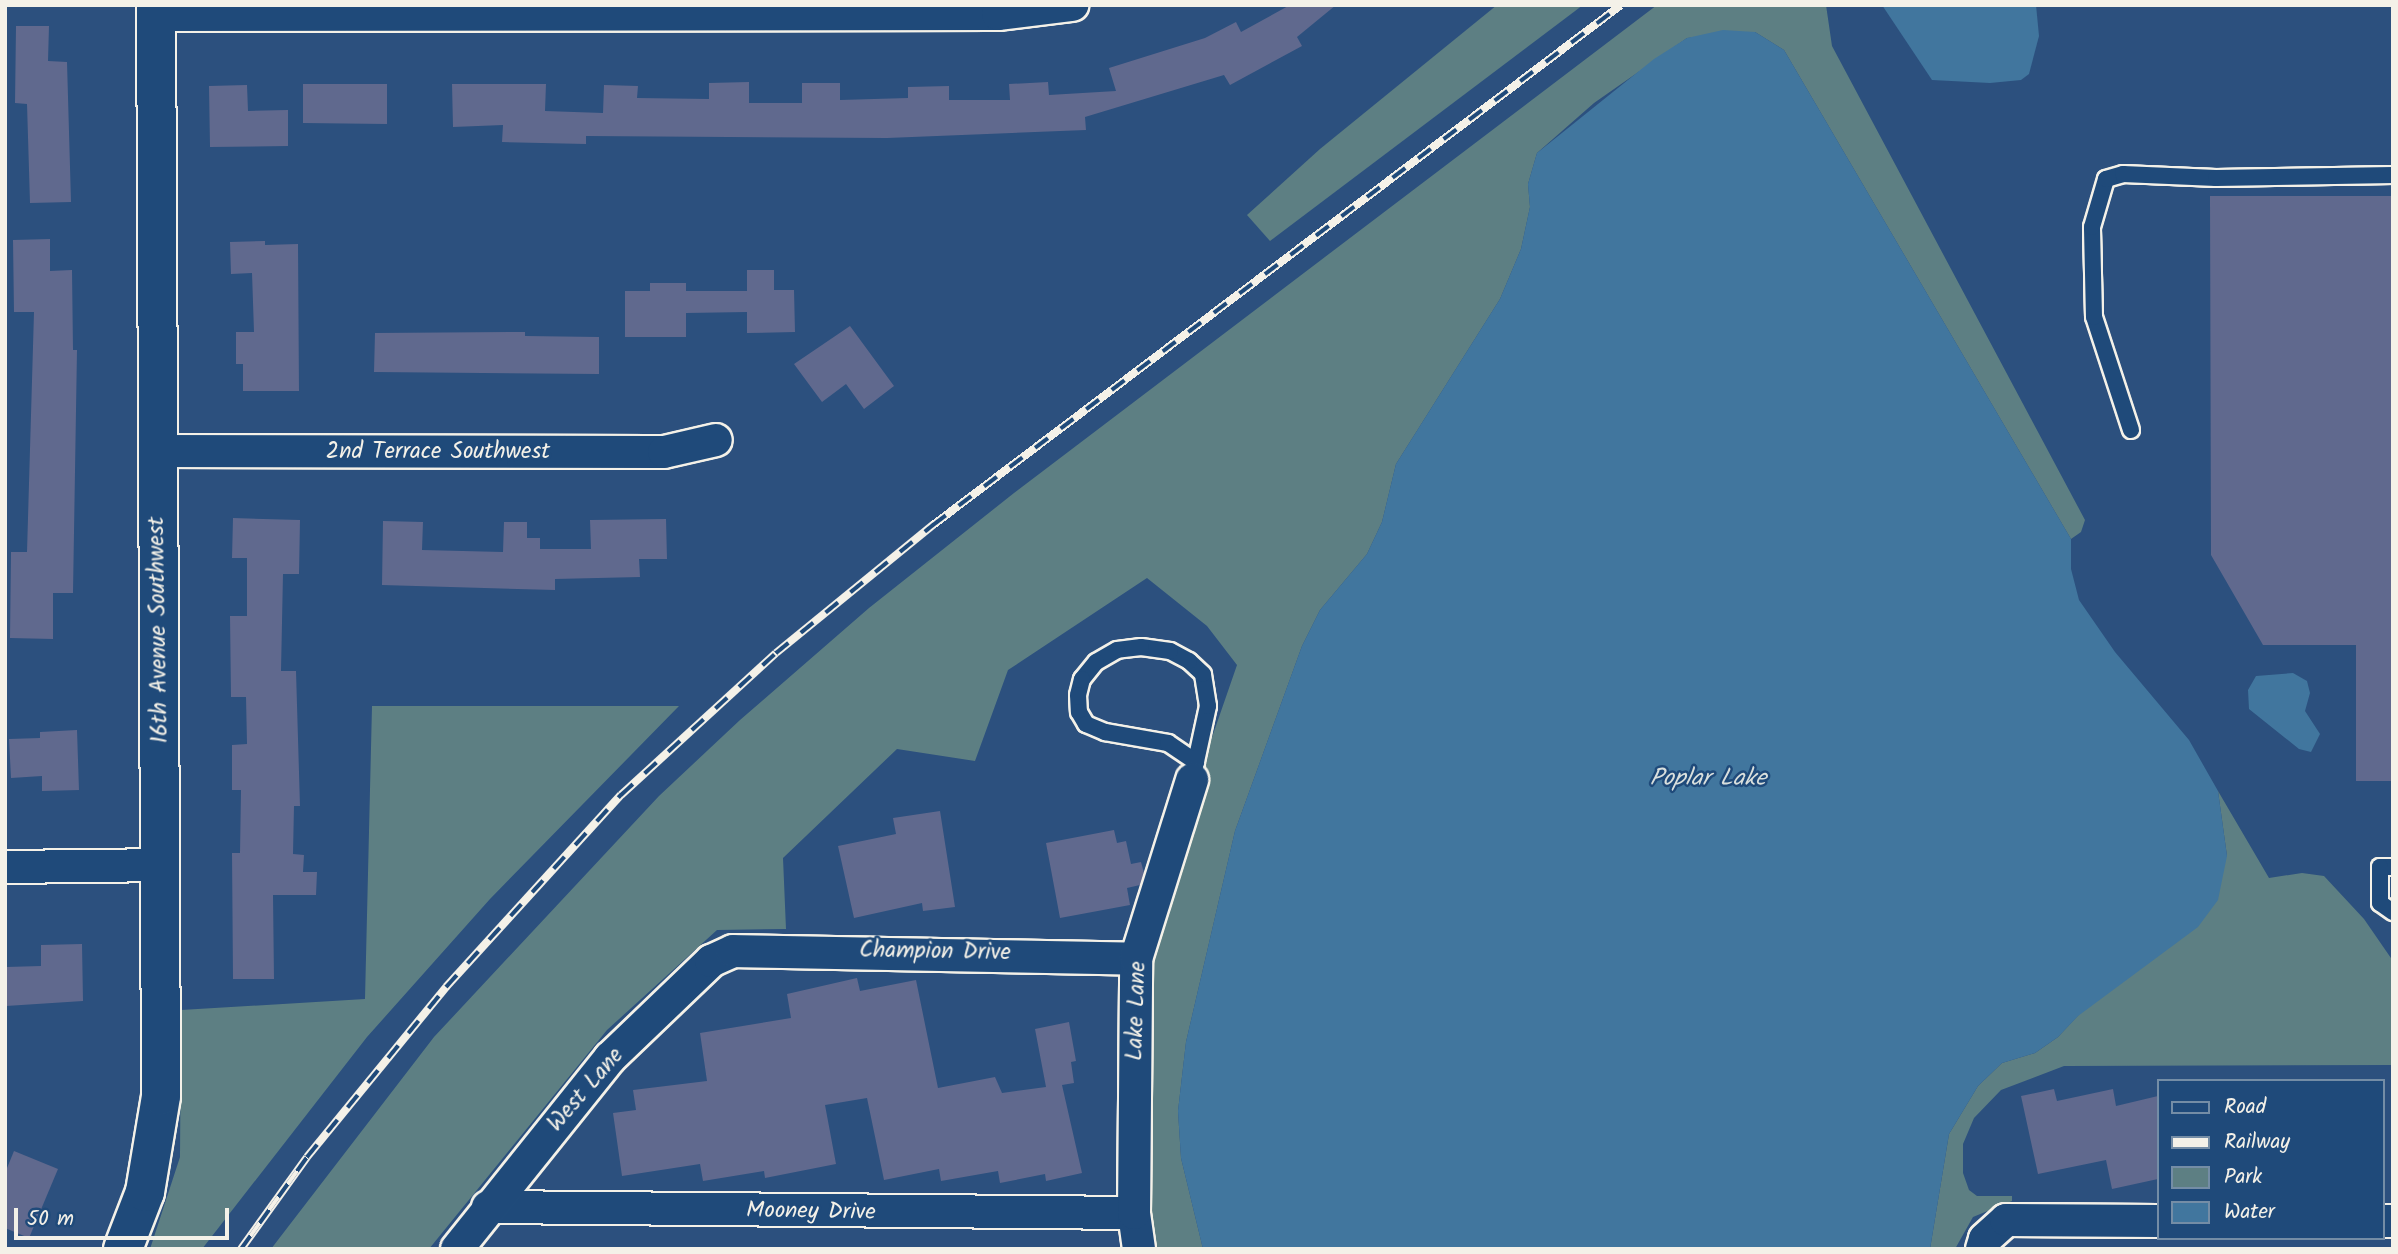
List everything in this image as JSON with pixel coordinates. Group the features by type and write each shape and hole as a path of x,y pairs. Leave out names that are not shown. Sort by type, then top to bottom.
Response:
{"street":[{"path":"156,10 998,14 1072,5"},
{"name":"16th Avenue Southwest","path":"123,1249 145,1192 159,1109 162,865 156,10"},
{"name":"2nd Terrace Southwest","path":"158,452 664,452 716,440"},
{"name":"Lake Lane","path":"1139,1249 1134,1213 1136,959 1194,771"},
{"path":"5,867 162,865"},
{"name":"Champion Drive","path":"733,951 1136,959"},
{"name":"West Lane","path":"457,1249 610,1058 710,961 733,951"},
{"name":"Mooney Drive","path":"488,1208 1134,1213"},
{"path":"1982,1249 1985,1239 2006,1220 2156,1221"}],"lane":[{"path":"2131,430 2094,317 2092,227 2106,179 2123,174 2216,178 2393,175"},
{"path":"1141,647 1170,651 1189,661 1209,688 1194,771 1168,743 1105,732 1086,724 1079,712 1078,695 1082,679 1096,662 1117,650 1141,647"},
{"path":"2393,867 2380,867 2380,903 2393,912"}],"green space":[{"path":"1497,5 1583,5 1270,241 1247,215 1320,149"},
{"path":"1657,5 1826,5 1832,46 2085,520 2081,532 2071,539 1784,50 1755,32 1687,38 1594,103 1537,153 1528,184 1530,207 1521,249 1500,299 1396,464 1382,522 1367,554 1320,610 1302,646 1235,831 1186,1042 1178,1111 1181,1158 1203,1249 1154,1249 1148,1188 1150,966 1210,743 1237,665 1207,626 1147,578 1008,670 975,761 897,749 783,858 786,929 717,930 607,1030 429,1249 271,1249 434,1037 659,796 740,720 869,608 1014,493"},
{"path":"372,706 679,706 490,899 367,1037 202,1249 150,1249 180,1157 181,1010 365,999"},
{"path":"2218,791 2269,878 2302,873 2324,876 2364,919 2393,961 2393,1065 2064,1066 2001,1090 1974,1118 1963,1144 1963,1173 1969,1190 1977,1196 2012,1196 2012,1201 1973,1217 1955,1249 1930,1249 1949,1134 1978,1086 2002,1063 2035,1053 2058,1037 2227,856"}],"water":[{"path":"1882,5 2036,5 2039,36 2029,74 2021,80 1990,83 1932,80"},
{"name":"Poplar Lake","path":"1723,30 1755,32 1784,50 2071,539 2071,569 2079,600 2115,652 2189,740 2218,791 2227,856 2218,900 2198,927 2078,1016 2058,1037 2035,1053 2002,1063 1978,1086 1949,1134 1930,1249 1203,1249 1181,1158 1178,1111 1186,1042 1235,831 1302,646 1320,610 1367,554 1382,522 1396,464 1500,299 1521,249 1530,207 1528,184 1537,153 1654,59 1687,38"},
{"path":"2293,673 2307,681 2310,693 2305,711 2320,734 2311,752 2299,749 2249,709 2248,690 2256,676"}],"building":[{"path":"1290,5 1336,5 1297,37 1302,46 1230,85 1224,75 1085,117 1086,130 887,138 586,136 586,144 502,142 503,125 453,127 452,84 546,84 545,111 603,113 604,85 638,86 637,98 709,99 709,83 749,82 749,103 802,103 802,83 840,83 840,100 908,98 908,87 949,86 949,100 1010,100 1009,84 1048,82 1049,95 1116,91 1109,68 1205,38 1236,22 1241,32"},
{"path":"16,26 49,26 48,61 67,62 71,202 30,203 27,104 15,103"},
{"path":"303,84 387,84 387,124 303,123"},
{"path":"247,85 248,111 288,110 288,146 210,147 209,86"},
{"path":"2210,196 2393,196 2393,781 2356,781 2356,645 2263,645 2211,555"},
{"path":"50,239 50,271 72,270 73,350 77,350 73,593 53,593 53,639 10,638 11,552 27,552 34,312 14,312 13,240"},
{"path":"265,241 265,245 298,244 299,391 243,391 243,364 236,364 236,332 254,332 252,273 231,274 230,242"},
{"path":"747,270 774,270 774,290 794,290 795,332 747,333 747,312 686,313 686,337 625,337 625,291 650,291 650,283 686,283 686,291 747,291"},
{"path":"850,326 894,386 864,409 846,384 822,402 794,364"},
{"path":"525,332 525,336 599,337 599,374 374,372 375,333"},
{"path":"233,518 300,520 299,574 283,574 281,671 296,671 300,806 294,806 293,854 304,855 303,872 317,872 316,895 273,895 274,979 233,979 232,853 240,853 241,790 232,790 232,745 247,744 246,697 231,697 230,616 247,616 247,558 232,558"},
{"path":"666,519 667,559 639,559 640,577 555,579 555,590 382,585 383,521 423,522 422,550 503,552 504,522 527,522 527,538 540,538 540,549 591,549 590,520"},
{"path":"77,730 79,790 42,791 42,776 11,778 9,739 40,738 40,732"},
{"path":"940,811 955,907 923,911 922,903 854,918 838,846 896,834 893,818"},
{"path":"1114,830 1117,843 1126,841 1131,864 1141,862 1144,873 1140,885 1127,888 1130,905 1060,918 1046,843"},
{"path":"82,944 83,1001 6,1006 6,967 41,966 41,945"},
{"path":"857,978 860,991 916,980 938,1088 995,1077 1002,1093 1046,1087 1035,1029 1069,1022 1076,1061 1071,1062 1074,1083 1062,1085 1082,1173 1046,1181 1045,1174 1000,1183 998,1171 941,1181 939,1169 884,1180 867,1098 825,1105 836,1164 765,1178 764,1171 703,1181 700,1164 622,1176 613,1113 636,1110 633,1090 707,1081 700,1033 791,1018 787,994"},
{"path":"2054,1089 2057,1101 2113,1089 2116,1106 2156,1096 2156,1179 2112,1189 2106,1160 2038,1174 2021,1096"},
{"path":"14,1151 58,1169 29,1238 5,1228 5,1173"}],"railway":[{"path":"241,1249 307,1157 446,987 621,795 776,653 933,525 1621,5"}]}
